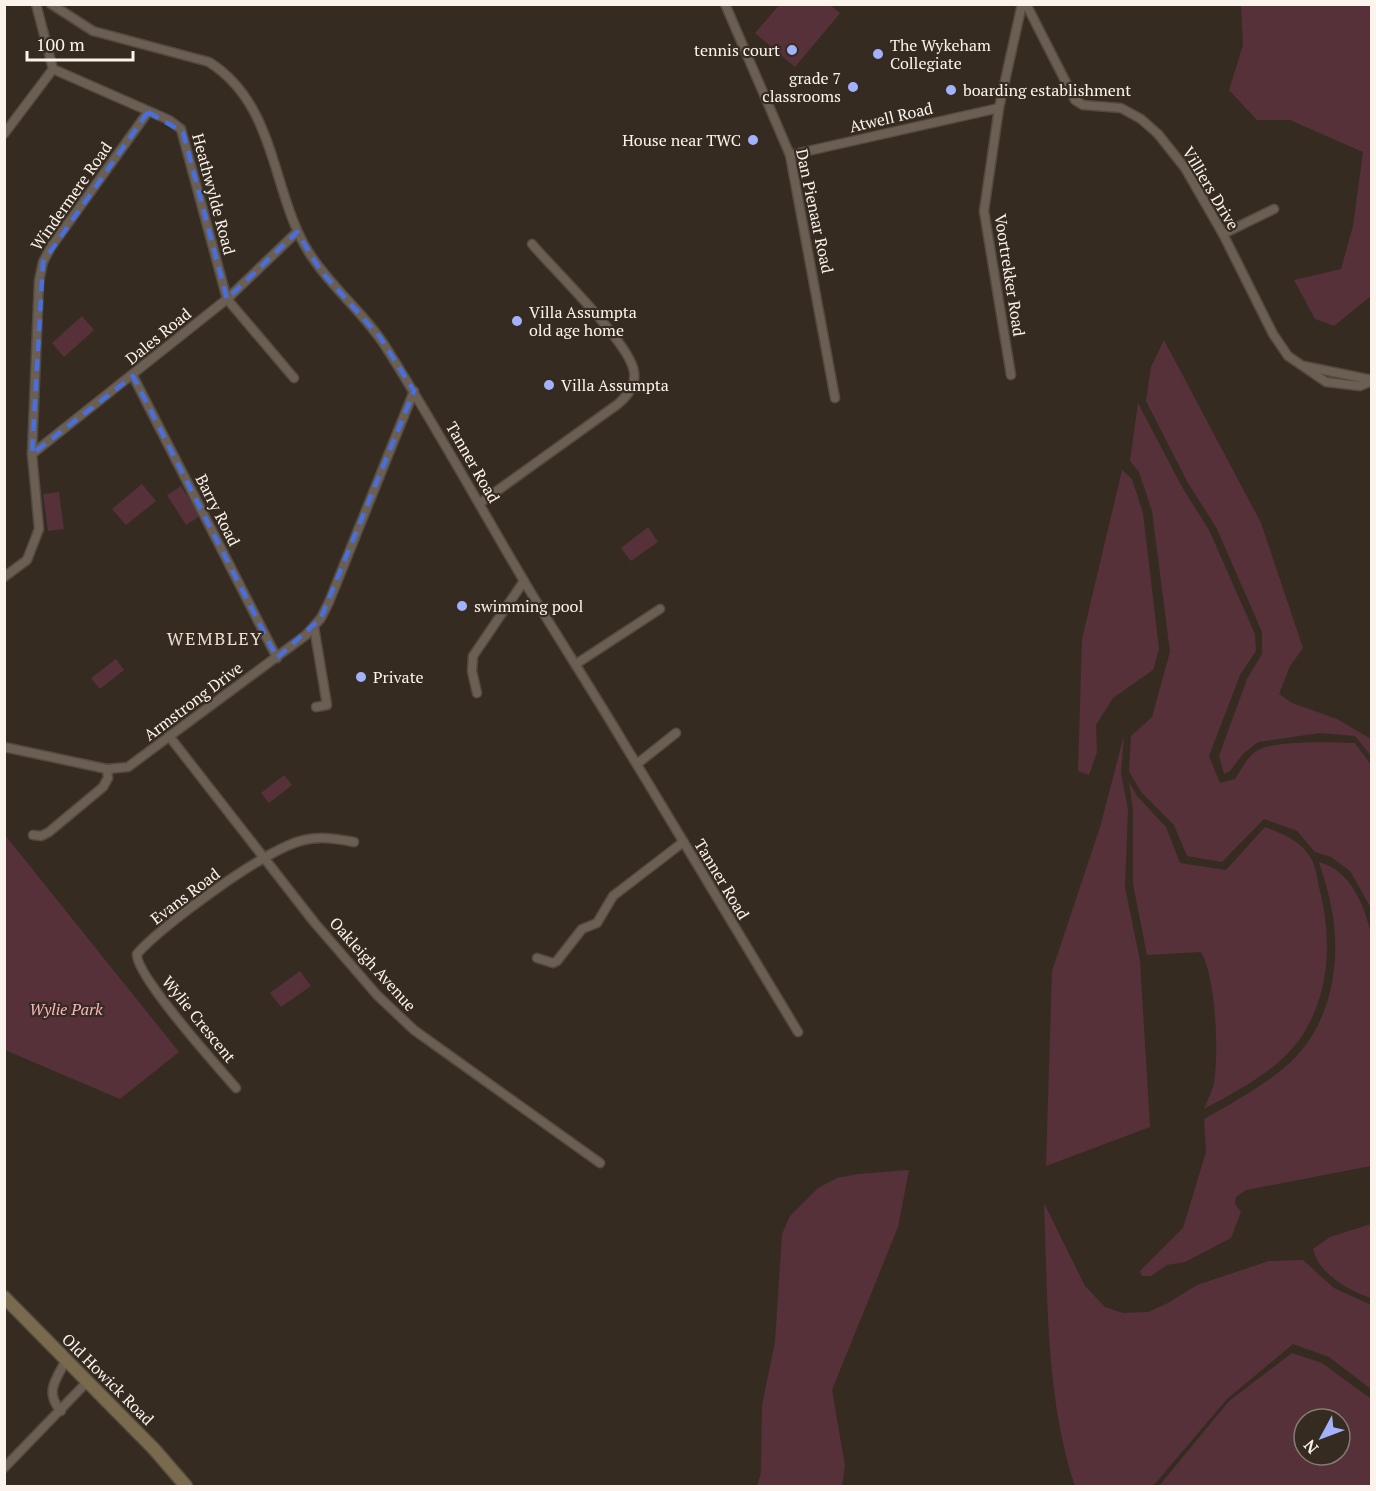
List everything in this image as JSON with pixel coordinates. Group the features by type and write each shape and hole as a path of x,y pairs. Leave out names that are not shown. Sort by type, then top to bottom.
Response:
{"main road":[{"name":"Old Howick Road","path":"4,1297 154,1449 186,1486"}],"street":[{"path":"4,134 53,69 36,4"},
{"name":"Tanner Road","path":"51,4 93,31 198,57 221,69 247,101 264,131 297,232 321,271 380,338 414,391 524,581 798,1032"},
{"name":"Dan Pienaar Road","path":"725,4 790,155 835,398"},
{"name":"Voortrekker Road","path":"1011,375 984,211 999,108 1024,4"},
{"name":"Villiers Drive","path":"1024,4 1076,100 1083,105 1121,108 1151,128 1185,168 1223,234 1277,342 1288,356 1303,366 1371,380"},
{"name":"Heathwylde Road","path":"53,69 169,120 183,132 227,299 294,378"},
{"name":"Atwell Road","path":"790,155 999,108"},
{"name":"Windermere Road","path":"4,577 27,560 37,539 38,512 32,454 39,281 43,262 58,237 148,112"},
{"path":"1223,234 1274,209"},
{"name":"Dales Road","path":"32,454 227,299 297,232"},
{"path":"480,503 618,404 627,395 633,382 632,363 616,338 532,244"},
{"name":"Barry Road","path":"133,376 277,658"},
{"name":"Armstrong Drive","path":"4,747 107,770 128,767 277,658 314,627 329,602 414,391"},
{"path":"477,693 472,671 473,656 524,581"},
{"path":"576,664 660,609"},
{"path":"314,627 327,705 316,707"},
{"path":"637,764 676,733"},
{"name":"Oakleigh Avenue","path":"169,736 349,965 401,1019 600,1163"},
{"path":"33,835 41,836 49,832 96,794 106,784 107,770"},
{"name":"Evans Road","path":"140,967 137,957 142,949 199,903 265,857 287,846 313,838 354,842"},
{"path":"537,958 553,963 557,961 582,929 597,922 613,896 682,843"},
{"name":"Wylie Crescent","path":"140,967 236,1088"},
{"path":"61,1411 53,1400 52,1393 66,1360"},
{"path":"4,1468 87,1382"}],"highlighted area":[{"path":"148,112 183,132 227,299 297,232 321,271 380,337 414,391 321,618 277,658 133,376 32,454 43,262"}],"green space":[{"name":"tennis court","path":"780,4 830,5 840,13 795,67 755,33"},
{"path":"1241,5 1371,5 1371,296 1334,326 1315,319 1294,280 1341,269 1353,226 1363,152 1290,120 1257,120 1229,90 1243,45"},
{"path":"82,316 94,330 64,357 52,343"},
{"path":"1164,340 1261,523 1303,648 1290,666 1279,694 1292,703 1337,719 1371,739 1371,756 1355,736 1320,733 1258,742 1243,754 1230,771 1224,774 1219,756 1247,679 1262,654 1262,632 1216,527 1188,483 1146,401 1151,367"},
{"path":"1138,403 1182,487 1209,530 1255,634 1256,651 1240,675 1209,756 1220,783 1235,779 1251,756 1266,747 1305,742 1355,743 1371,765 1371,908 1350,871 1331,857 1315,852 1297,831 1264,819 1222,862 1187,856 1174,825 1141,792 1129,771 1131,736 1152,717 1170,652 1152,511 1139,472 1130,461"},
{"path":"1122,470 1132,479 1143,513 1159,649 1153,670 1113,698 1096,725 1097,752 1089,775 1078,771 1082,639"},
{"path":"142,484 156,501 126,525 112,509"},
{"path":"181,486 200,516 186,525 167,495"},
{"path":"59,492 64,529 48,531 43,494"},
{"path":"648,527 658,542 631,561 621,548"},
{"path":"116,659 124,670 100,689 91,678"},
{"path":"1124,735 1121,773 1128,810 1125,887 1140,961 1150,1127 1046,1166 1052,971 1101,824"},
{"path":"284,775 292,785 269,803 261,793"},
{"path":"1129,782 1137,796 1166,827 1180,863 1226,870 1265,827 1303,848 1312,860 1315,870 1323,906 1327,944 1324,982 1312,1019 1293,1048 1270,1069 1244,1087 1204,1109 1213,1086 1215,1070 1215,1016 1210,979 1201,952 1147,955 1133,884 1133,810"},
{"name":"Wylie Park","path":"5,835 179,1052 120,1099 5,1050"},
{"path":"1319,862 1340,873 1354,890 1371,933 1371,1166 1246,1190 1236,1197 1235,1204 1241,1212 1231,1238 1185,1262 1167,1265 1151,1276 1142,1276 1140,1271 1183,1228 1206,1152 1204,1119 1256,1088 1285,1067 1313,1035 1322,1016 1333,974 1335,932 1328,892"},
{"path":"300,971 311,986 281,1007 270,993"},
{"path":"909,1170 898,1227 832,1390 845,1466 842,1486 757,1486 761,1473 762,1405 775,1342 782,1234 790,1216 818,1188 837,1178"},
{"path":"1044,1203 1085,1286 1105,1307 1123,1313 1148,1312 1197,1285 1269,1261 1303,1260 1334,1288 1371,1305 1371,1389 1329,1357 1293,1344 1227,1399 1153,1486 1075,1486 1065,1452 1053,1382"},
{"path":"1372,1224 1371,1298 1353,1291 1336,1280 1321,1266 1313,1249 1330,1237"},
{"path":"1292,1353 1322,1363 1371,1399 1371,1486 1159,1486 1229,1401"}],"place":[{"name":"tennis court","path":"792,50"},
{"name":"The Wykeham Collegiate","path":"878,54"},
{"name":"grade 7 classrooms","path":"853,87"},
{"name":"boarding establishment","path":"951,90"},
{"name":"House near TWC","path":"753,140"},
{"name":"Villa Assumpta old age home","path":"517,321"},
{"name":"Villa Assumpta","path":"549,385"},
{"name":"swimming pool","path":"462,606"},
{"name":"Private","path":"361,677"}],"district":[{"name":"WEMBLEY","path":"215,639"}]}
